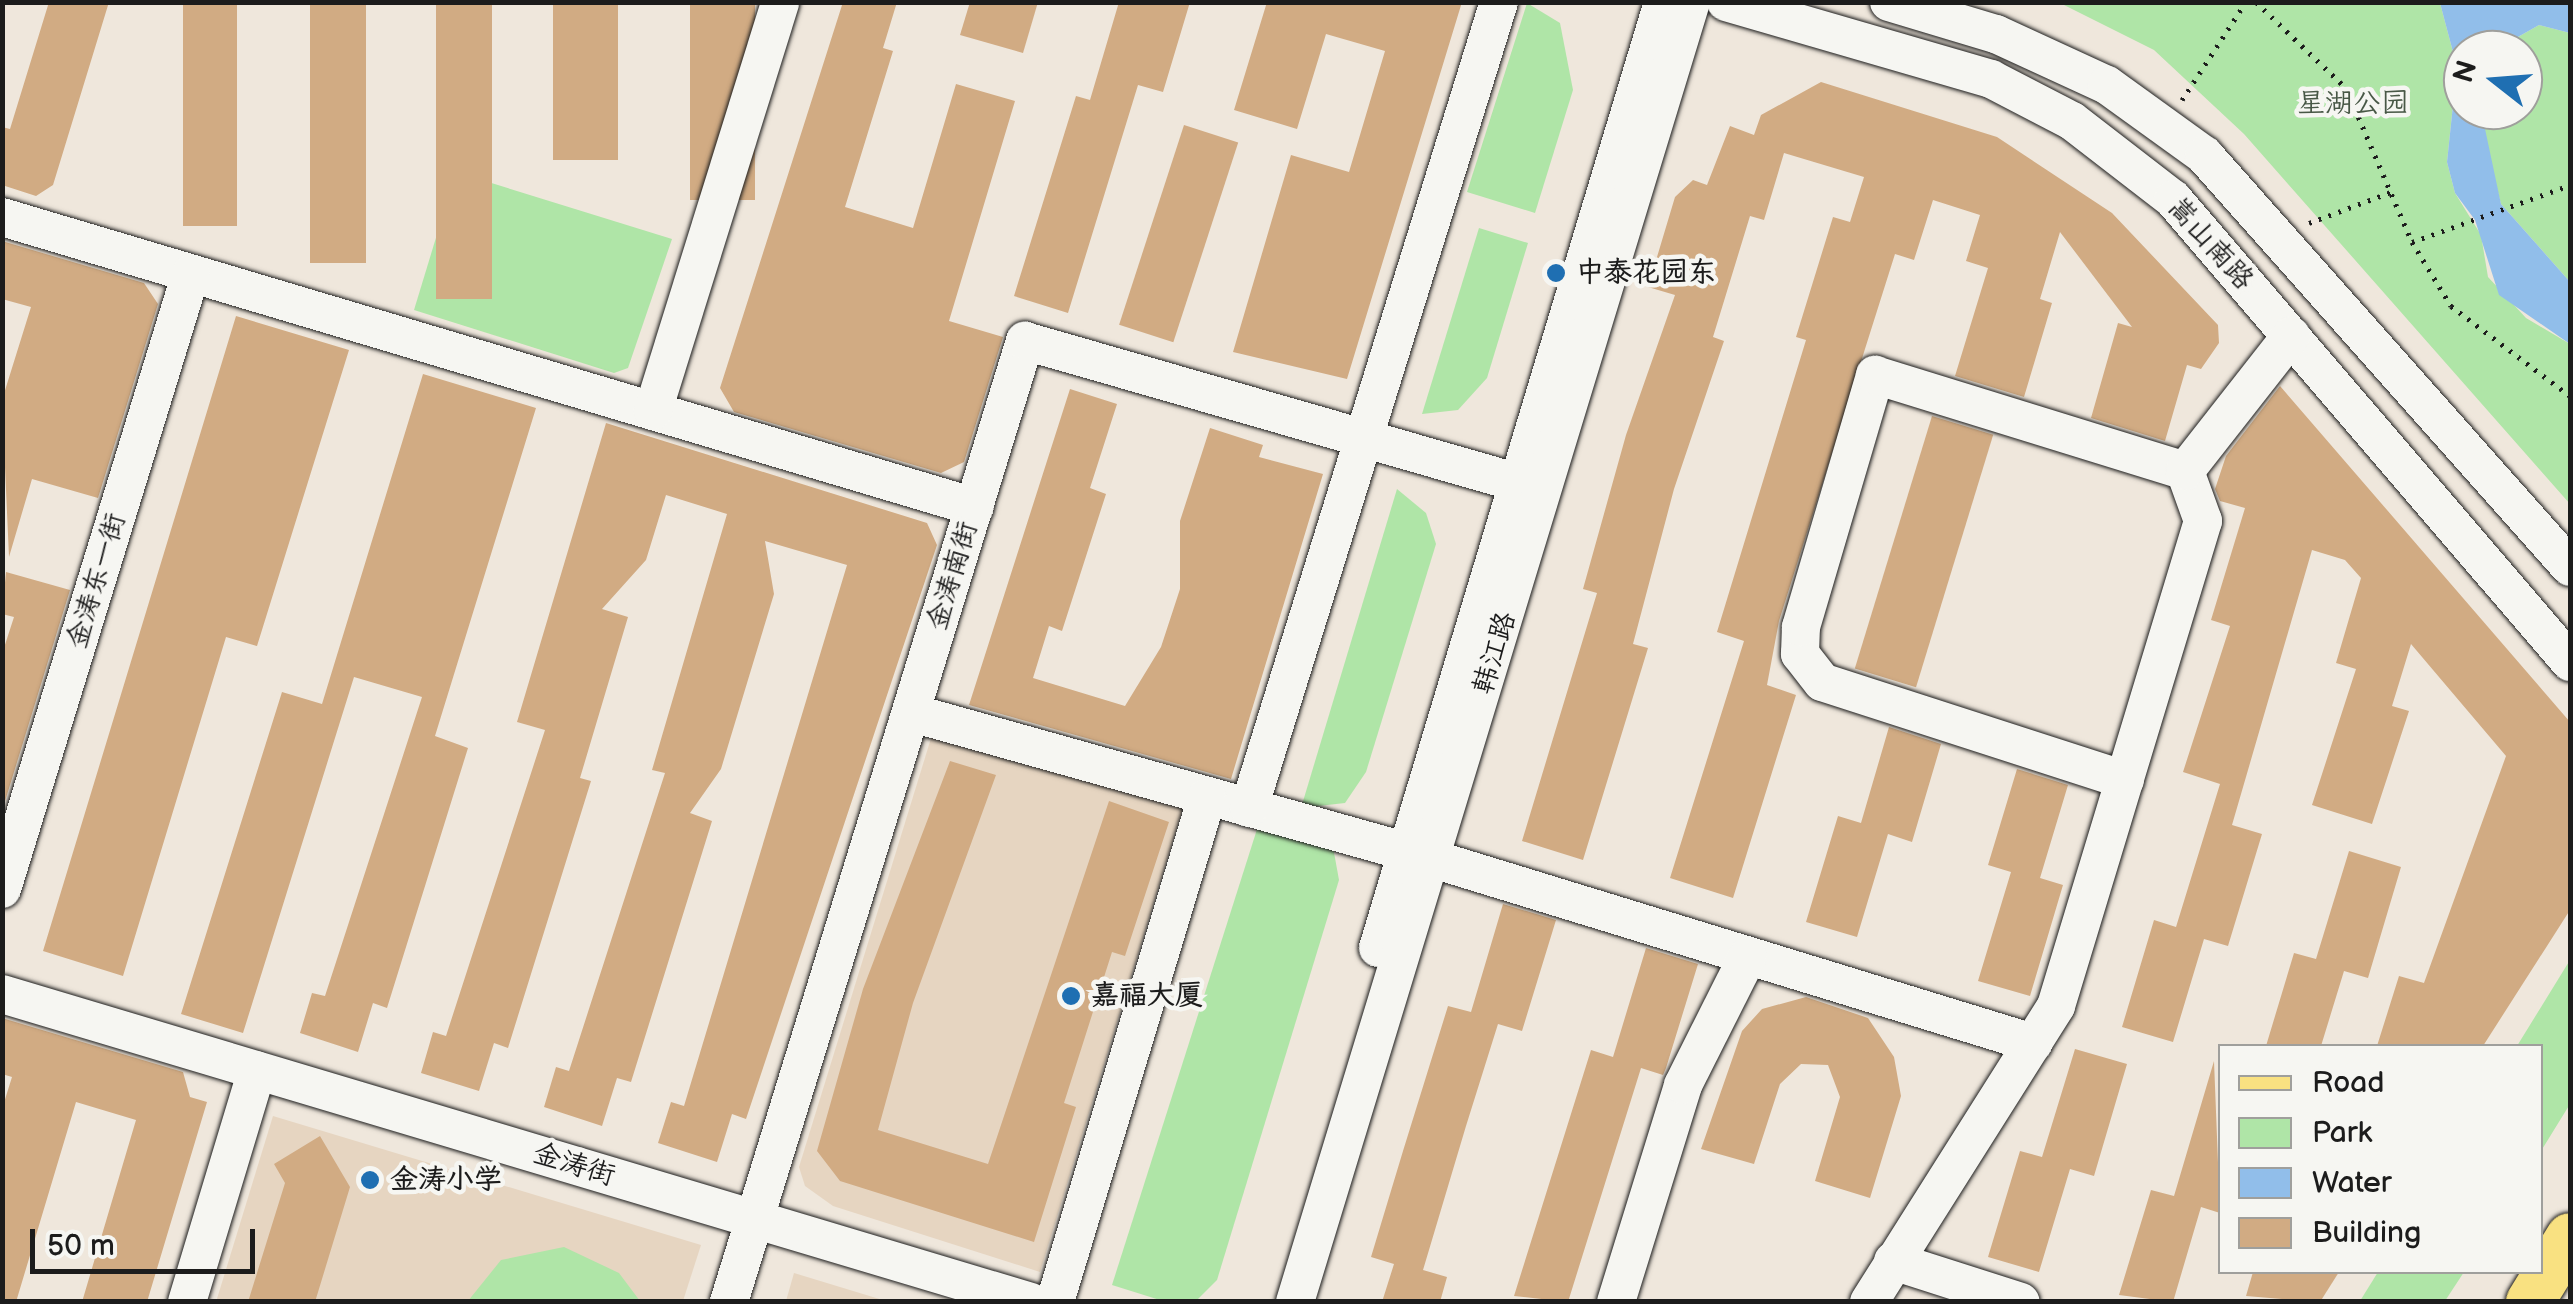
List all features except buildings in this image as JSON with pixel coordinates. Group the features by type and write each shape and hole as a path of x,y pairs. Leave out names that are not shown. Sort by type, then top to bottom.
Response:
{"main road":[{"path":"2530,1302 2570,1238"}],"street":[{"path":"653,411 780,2"},
{"path":"1249,808 1500,2"},
{"name":"韩江路","path":"1295,1302 1519,483 1663,2"},
{"name":"韩江路","path":"1268,1302 1420,856 1691,2"},
{"name":"嵩山南路","path":"1726,2 1990,79 2072,121 2174,199 2570,662"},
{"name":"嵩山南路","path":"1890,2 1996,34 2107,85 2204,155 2570,567"},
{"path":"2,217 974,507"},
{"name":"金涛东一街","path":"2,889 191,273"},
{"path":"2185,472 2291,336"},
{"name":"金涛南街","path":"730,1302 1025,341 1519,483"},
{"path":"2125,780 1822,682 1800,654 1801,627 1875,375 2185,472"},
{"path":"1870,1301 2056,1006 2203,520 2185,472"},
{"path":"912,713 1420,856 2033,1043"},
{"path":"1055,1302 1207,797"},
{"path":"1616,1302 1682,1085 1748,956"},
{"name":"金涛街","path":"2,994 1031,1302"},
{"path":"188,1302 257,1070"},
{"path":"1893,1261 2020,1302"}],"path":[{"path":"2162,124 2246,2"},
{"path":"2256,2 2346,88 2412,242 2479,335 2570,396"},
{"path":"2412,242 2570,185"},
{"path":"2306,224 2391,192"}],"shaded area":[{"path":"932,735 1183,808 1040,1272 833,1206 805,1186 799,1167"},
{"name":"金涛小学","path":"273,1116 701,1245 683,1301 216,1302"},
{"path":"794,1273 886,1301 786,1301"}],"green space":[{"path":"1527,3 1560,23 1573,90 1535,213 1467,192"},
{"name":"星湖公园","path":"2060,3 2440,3 2447,30 2443,30 2443,130 2450,130 2447,162 2455,193 2481,235 2488,277 2526,318 2570,344 2570,504 2244,134 2154,50"},
{"name":"星湖公园","path":"2539,25 2570,33 2570,282 2501,204 2482,131 2543,130 2543,30 2530,30"},
{"path":"456,172 672,239 628,368 614,373 414,310"},
{"path":"1479,228 1528,243 1487,378 1458,410 1422,414"},
{"path":"1397,489 1426,513 1436,544 1366,772 1345,803 1301,808"},
{"path":"1259,823 1333,847 1339,880 1217,1280 1196,1301 1163,1301 1112,1285"},
{"path":"2570,960 2570,1104 2543,1148 2543,1044 2518,1044"},
{"path":"564,1247 619,1273 640,1301 468,1301 501,1260"},
{"path":"2377,1274 2463,1274 2445,1301 2360,1301"}],"water":[{"path":"2440,3 2570,3 2570,33 2539,25 2530,30 2447,30"},
{"path":"2450,130 2485,130 2501,204 2570,282 2570,344 2499,295 2475,220 2455,193 2447,162"}],"place":[{"name":"中泰花园东","path":"1556,273"},
{"name":"嘉福大厦","path":"1071,996"},
{"name":"金涛小学","path":"370,1180"}]}
